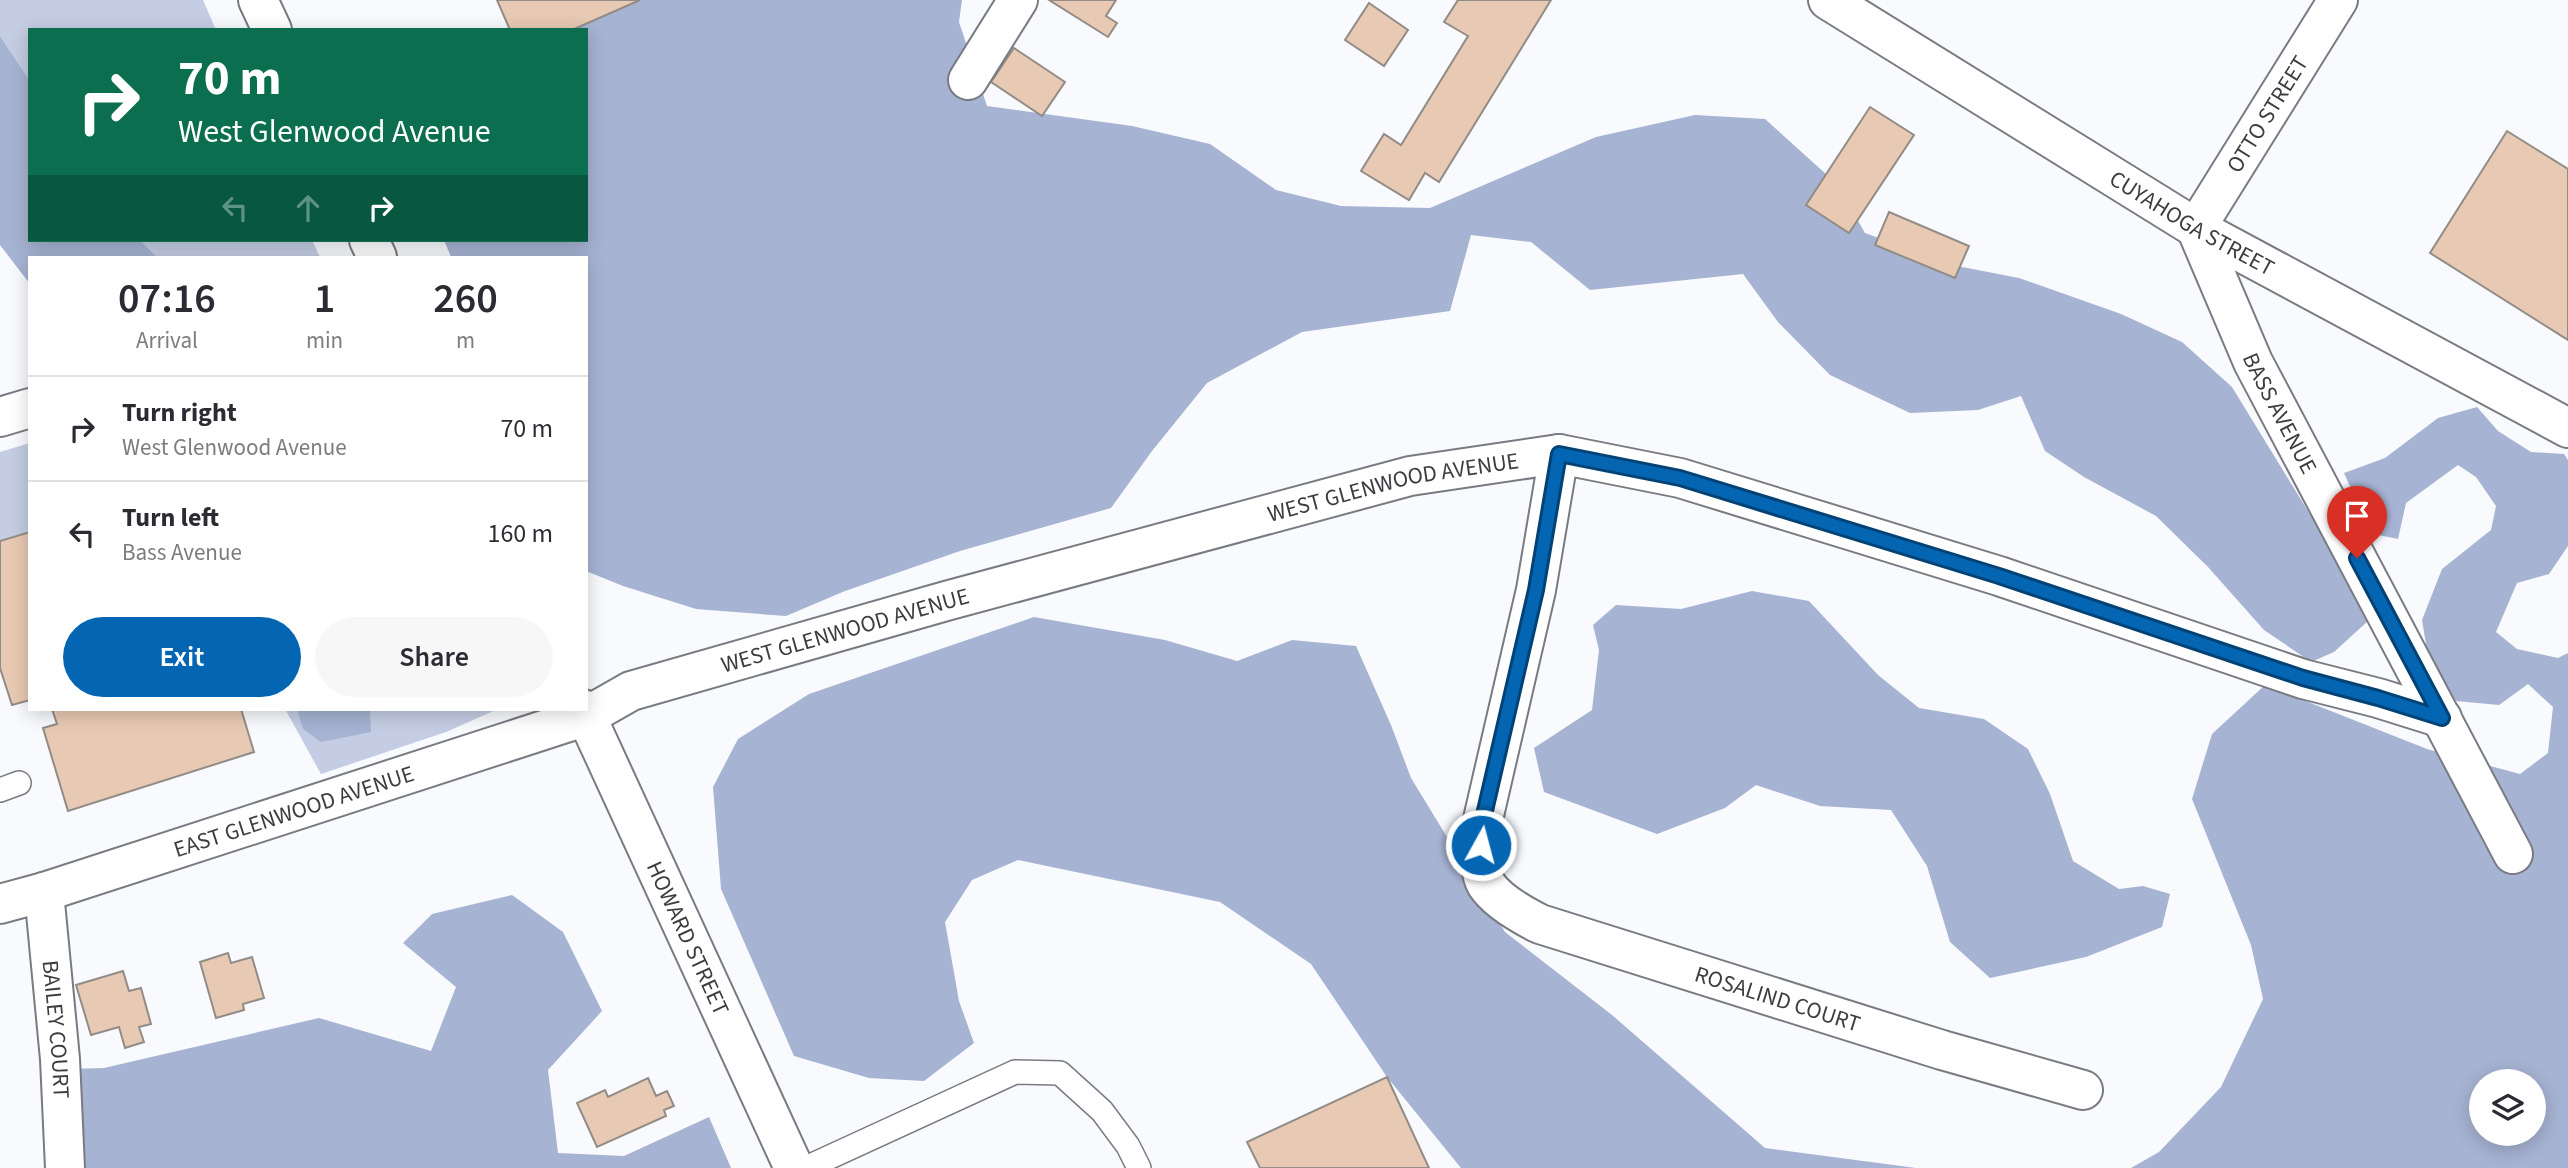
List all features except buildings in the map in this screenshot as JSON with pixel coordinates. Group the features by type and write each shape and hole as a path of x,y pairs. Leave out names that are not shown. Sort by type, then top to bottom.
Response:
{"street":[{"path":"258,0 271,28"},
{"path":"968,80 1018,0"},
{"name":"CUYAHOGA STREET","path":"1828,0 2196,228 2568,428"},
{"name":"OTTO STREET","path":"2196,228 2338,0"},
{"name":"BASS AVENUE","path":"2196,228 2253,362 2513,854"},
{"path":"0,417 28,409"},
{"name":"WEST GLENWOOD AVENUE","path":"588,711 631,691 959,598 1410,476 1559,454 1680,478 1999,576 2303,678 2442,718"},
{"name":"ROSALIND COURT","path":"1559,454 1536,590 1481,828 1481,861 1486,883 1515,911 1539,923 1942,1050 2083,1090"},
{"name":"EAST GLENWOOD AVENUE","path":"0,904 44,892 585,712"},
{"name":"HOWARD STREET","path":"585,712 794,1168"},
{"name":"BAILEY COURT","path":"44,892 60,1059 65,1168"}],"lane":[{"path":"806,1168 1015,1072 1060,1073 1102,1111 1128,1146 1139,1168"}],"shaded area":[{"path":"0,0 203,0 215,28 28,28 28,78 0,36"},
{"path":"629,0 962,0 959,22 987,106 1132,126 1210,144 1276,190 1341,206 1430,208 1596,137 1695,115 1765,119 1837,184 1865,233 1957,266 2019,278 2121,314 2182,342 2232,387 2347,575 2368,621 2334,652 2311,662 2264,630 2208,567 2156,516 2084,477 2045,451 2021,396 1978,410 1910,413 1830,375 1778,322 1743,274 1590,290 1531,242 1471,235 1450,311 1302,332 1207,383 1152,451 1111,508 960,551 845,591 786,616 696,609 623,586 588,572 588,256 451,256 445,242 588,242 588,28 578,28"},
{"path":"0,36 28,78 28,242 142,242 156,256 28,256 28,281 0,245"},
{"path":"142,242 313,242 320,256 156,256"},
{"path":"2477,407 2498,431 2531,452 2564,454 2568,460 2568,546 2549,574 2517,583 2496,632 2517,649 2558,658 2568,653 2568,1168 2131,1168 2159,1152 2221,1087 2263,999 2251,945 2192,799 2212,734 2265,685 2427,749 2520,774 2548,753 2553,707 2528,684 2499,705 2456,701 2429,662 2422,620 2442,569 2491,530 2496,506 2476,477 2458,465 2406,503 2398,539 2378,535 2357,502 2344,473 2385,458 2438,418"},
{"path":"28,444 28,533 0,541 0,452"},
{"path":"1752,591 1809,601 1878,675 1919,708 1984,719 2028,749 2050,794 2073,861 2119,889 2143,886 2170,894 2162,927 2086,957 1990,978 1950,942 1927,866 1891,810 1820,806 1756,785 1725,808 1657,834 1544,792 1534,748 1592,710 1599,650 1593,625 1616,605 1681,609"},
{"path":"1034,617 1165,640 1237,661 1292,640 1356,646 1411,778 1505,932 1612,1015 1765,1148 1916,1168 1461,1168 1387,1077 1311,964 1220,902 1018,860 972,880 945,922 959,1001 974,1043 924,1081 869,1078 794,1056 721,889 713,787 738,739 809,694"},
{"path":"286,711 493,711 446,732 321,774"},
{"path":"298,711 370,711 371,732 321,742 303,729"},
{"path":"512,895 563,932 602,1011 548,1070 558,1153 624,1156 709,1117 731,1168 77,1168 70,1069 104,1068 319,1018 431,1051 456,987 403,943 432,914"}],"route":[{"path":"1481,845 1481,828 1536,590 1559,454 1680,478 1999,576 2303,678 2442,718 2357,558"}]}
